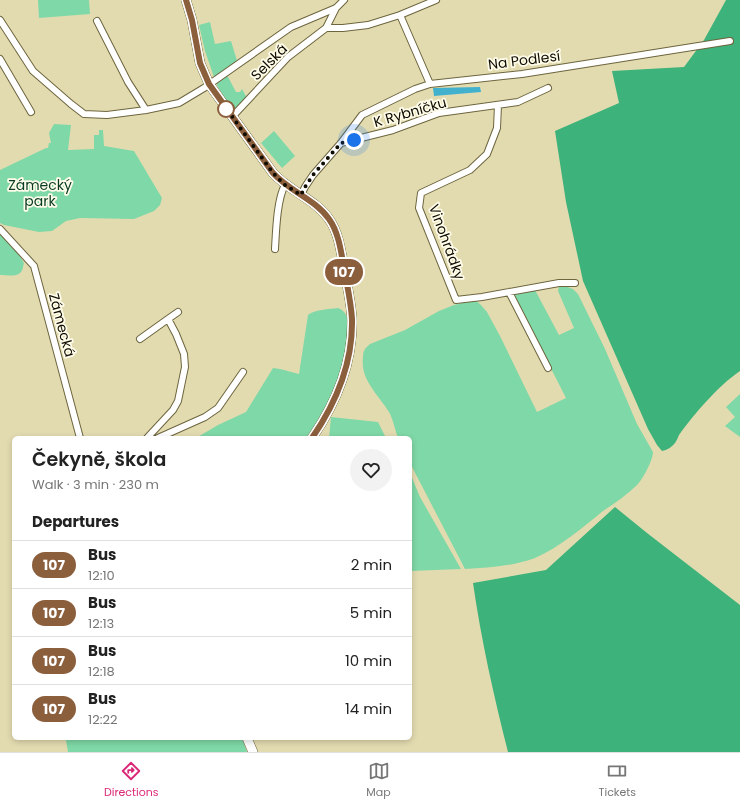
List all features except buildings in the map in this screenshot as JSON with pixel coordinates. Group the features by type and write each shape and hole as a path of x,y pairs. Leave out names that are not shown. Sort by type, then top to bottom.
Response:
{"main road":[{"path":"186,0 192,20 200,63 209,84 273,173 285,185 301,195 326,215 338,237 351,312 352,331 350,350 342,380 334,401 313,436"},
{"path":"248,740 253,752"}],"street":[{"path":"0,20 32,71 84,114 107,115 146,110 179,103 199,91 292,27 336,8 344,0"},
{"path":"326,28 343,28 368,25 400,15 436,0"},
{"name":"Selská","path":"232,117 288,57 326,28 336,8"},
{"path":"400,15 430,84"},
{"path":"97,21 128,82 146,110"},
{"name":"Na Podlesí","path":"341,143 362,115 415,89 430,84 522,74 730,41"},
{"path":"0,59 31,112"},
{"name":"K Rybníčku","path":"341,143 393,130 439,113 518,102 548,88"},
{"name":"Vinohrádky","path":"498,105 496,128 487,154 470,170 421,193 419,208 456,300 482,297 559,283 575,283"},
{"path":"301,195 310,179 341,143"},
{"path":"275,248 280,199 285,185"},
{"name":"Zámecká","path":"0,229 34,266 79,436"},
{"path":"509,292 548,368"},
{"path":"140,339 178,312"},
{"path":"149,436 173,410 178,401 185,367 184,354 168,319"},
{"path":"162,436 205,417 218,408 243,372"}],"green space":[{"path":"38,0 89,0 90,14 39,18"},
{"path":"726,0 740,0 740,371 723,384 707,400 679,435 674,444 662,451 648,429 583,281 566,202 555,131 619,103 612,71 684,67 704,40"},
{"path":"210,22 215,44 231,41 238,64 215,80 205,51 199,25"},
{"path":"226,73 236,92 240,92 242,89 247,98 233,110 215,81"},
{"name":"Zámecký park","path":"54,124 71,125 68,150 94,149 94,135 99,135 99,130 103,130 104,146 134,151 162,198 160,205 154,211 134,219 80,218 66,221 52,231 39,232 0,223 0,170 48,148 49,143 51,143 49,133"},
{"path":"274,131 295,156 282,168 261,143"},
{"path":"0,234 14,247 24,263 22,271 18,274 0,275"},
{"path":"562,285 573,289 578,294 605,349 637,424 653,452 651,460 642,478 633,489 570,537 544,554 509,565 465,569 412,467 412,436 397,436 389,412 367,380 363,365 364,351 370,344 405,330 439,311 454,305 475,300 487,312 537,412 566,398 514,294 535,290 559,335 574,328 558,291 559,286"},
{"path":"338,308 343,311 348,320 348,337 344,359 337,382 320,419 307,436 199,436 218,425 246,412 273,368 299,374 308,315 318,311"},
{"path":"740,394 740,437 725,426 735,417 726,407"},
{"path":"331,417 378,422 385,436 329,436"},
{"path":"412,478 420,497 461,569 412,571"},
{"path":"615,507 740,605 740,752 508,752 488,668 473,583 546,570"},
{"path":"66,740 243,740 247,752 68,752"}],"water":[{"path":"480,87 481,92 434,96 433,88"}],"bus line":[{"name":"107","path":"186,0 192,20 200,63 209,84 273,173 285,185 322,211 331,221 338,237 352,319 350,350 342,380 334,401 313,436"}],"route":[{"path":"226,109 223,104 279,180 301,195 313,175 341,143 354,140"}]}
